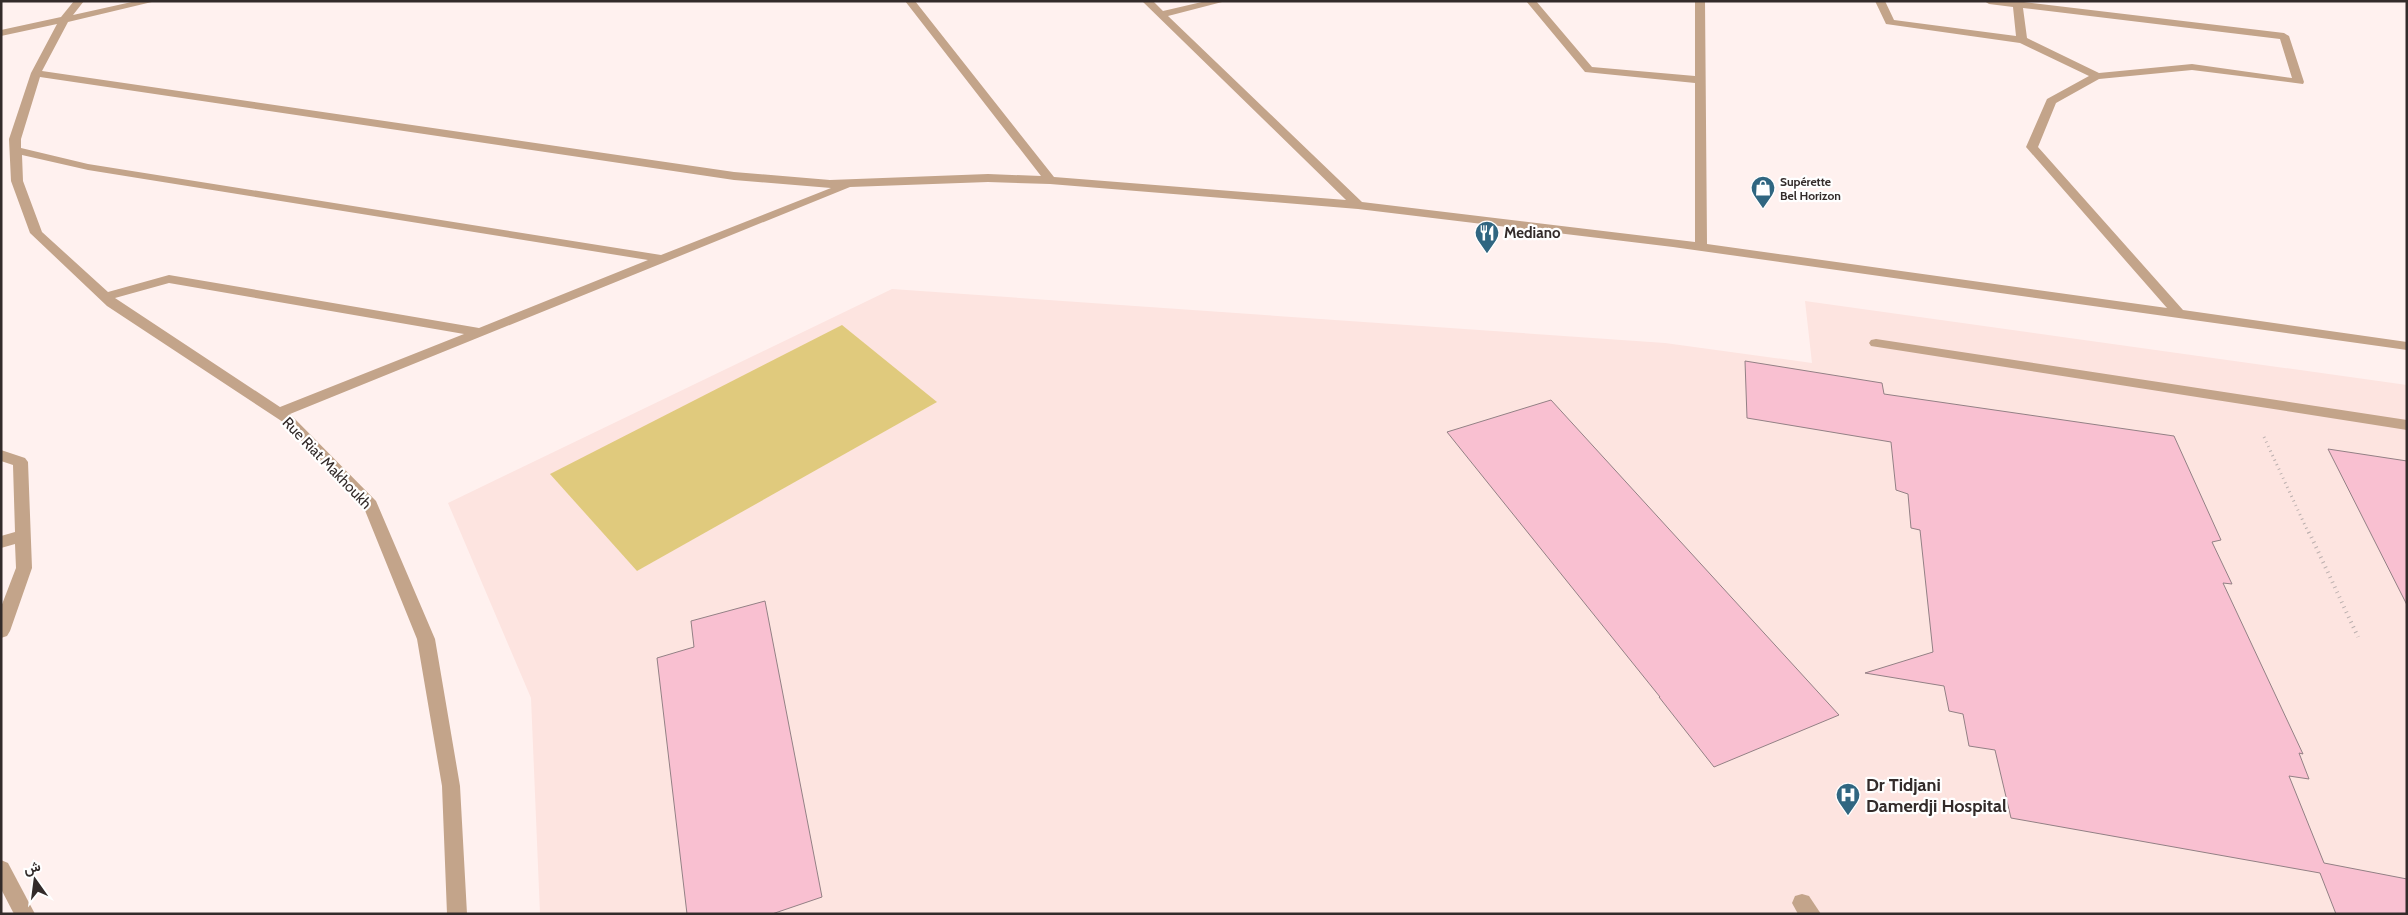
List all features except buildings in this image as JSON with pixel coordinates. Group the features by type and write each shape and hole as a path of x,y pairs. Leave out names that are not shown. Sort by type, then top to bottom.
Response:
{"street":[{"name":"Rue Riat Makhoukh","path":"80,1 65,18 36,73 15,139 17,181 36,233 105,297 291,422 371,505 426,639 451,786 457,914"},
{"path":"1,33 151,1"},
{"path":"910,1 1050,180"},
{"path":"1147,1 1358,205"},
{"path":"1160,14 1221,1"},
{"path":"1531,1 1589,70 1699,80"},
{"path":"1700,1 1701,248"},
{"path":"1880,1 1890,22 2022,40 2097,76"},
{"path":"1989,1 2284,36 2299,82 2192,67 2097,76 2051,101 2032,148 2179,314"},
{"path":"2018,5 2022,40"},
{"path":"36,73 734,176 830,184 988,178 1050,180 1358,205 1701,248 2407,346"},
{"path":"16,150 88,167 663,259"},
{"path":"278,413 853,183"},
{"path":"105,297 169,279 480,332"},
{"path":"1876,343 2407,425"},
{"path":"1,455 20,462 24,568 1,631"},
{"path":"1,542 23,536"},
{"path":"1,869 25,914"}],"path":[{"path":"2246,400 2358,637"}],"shaded area":[{"path":"892,289 1665,343 1812,363 1805,301 2407,385 2407,914 540,914 531,698 448,503"},
{"path":"842,325 937,402 637,571 550,474"}],"place":[{"name":"Supérette Bel Horizon","path":"1763,209"},
{"name":"Mediano","path":"1487,254"},
{"name":"Dr Tidjani Damerdji Hospital","path":"1848,816"}]}
